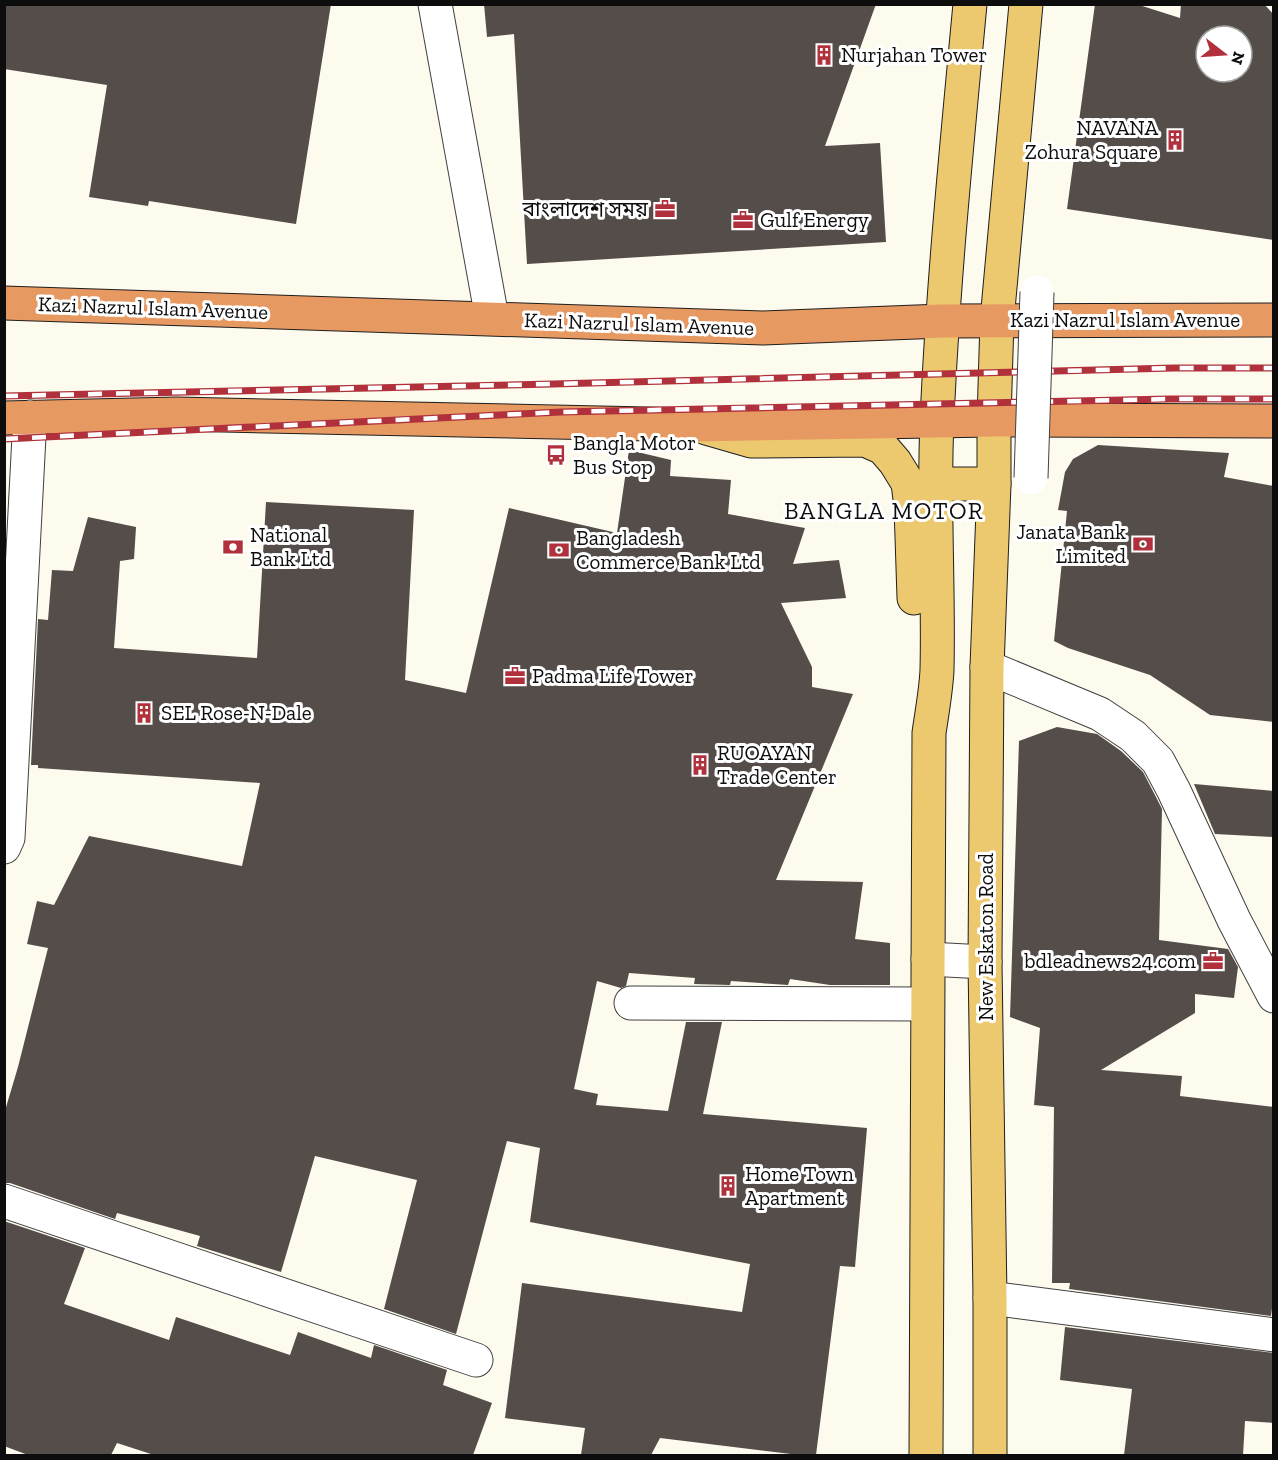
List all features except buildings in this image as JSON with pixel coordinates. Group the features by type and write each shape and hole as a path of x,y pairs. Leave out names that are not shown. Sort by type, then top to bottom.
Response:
{"highway":[{"name":"Kazi Nazrul Islam Avenue","path":"4,303 763,328 997,320 1274,320"},
{"path":"17,418 177,414 694,425 937,420 1274,421"}],"main road":[{"path":"926,1455 929,733 937,672 935,484 942,321 970,4"},
{"name":"New Eskaton Road","path":"990,1455 985,962 987,668 997,320 1026,4"},
{"path":"694,425 752,441 866,440 883,448 895,462 908,483 911,507 918,688 929,733"},
{"path":"935,484 994,484"}],"street":[{"path":"435,4 492,318"},
{"path":"1031,478 1037,292"},
{"path":"4,847 8,838 17,418"},
{"path":"987,668 1100,714 1132,736 1158,761 1234,920 1274,996"},
{"path":"928,959 985,962"},
{"path":"631,1003 927,1004"},
{"path":"4,1201 476,1360"},
{"path":"990,1298 1274,1335"}],"railway":[{"path":"4,396 1174,368 1274,368"},
{"path":"4,439 561,412 1169,399 1274,399"}],"place":[{"name":"Nurjahan Tower","path":"824,55"},
{"name":"NAVANA Zohura Square","path":"1175,140"},
{"name":"বাংলাদেশ সময়","path":"665,209"},
{"name":"Gulf Energy","path":"743,220"},
{"name":"Bangla Motor Bus Stop","path":"556,455"},
{"name":"Janata Bank Limited","path":"1143,544"},
{"name":"National Bank Ltd","path":"233,547"},
{"name":"Bangladesh Commerce Bank Ltd","path":"559,550"},
{"name":"Padma Life Tower","path":"515,676"},
{"name":"SEL Rose-N-Dale","path":"144,713"},
{"name":"RUOAYAN Trade Center","path":"700,765"},
{"name":"bdleadnews24.com","path":"1213,961"},
{"name":"Home Town Apartment","path":"728,1186"}],"district":[{"name":"BANGLA MOTOR","path":"884,511"}]}
